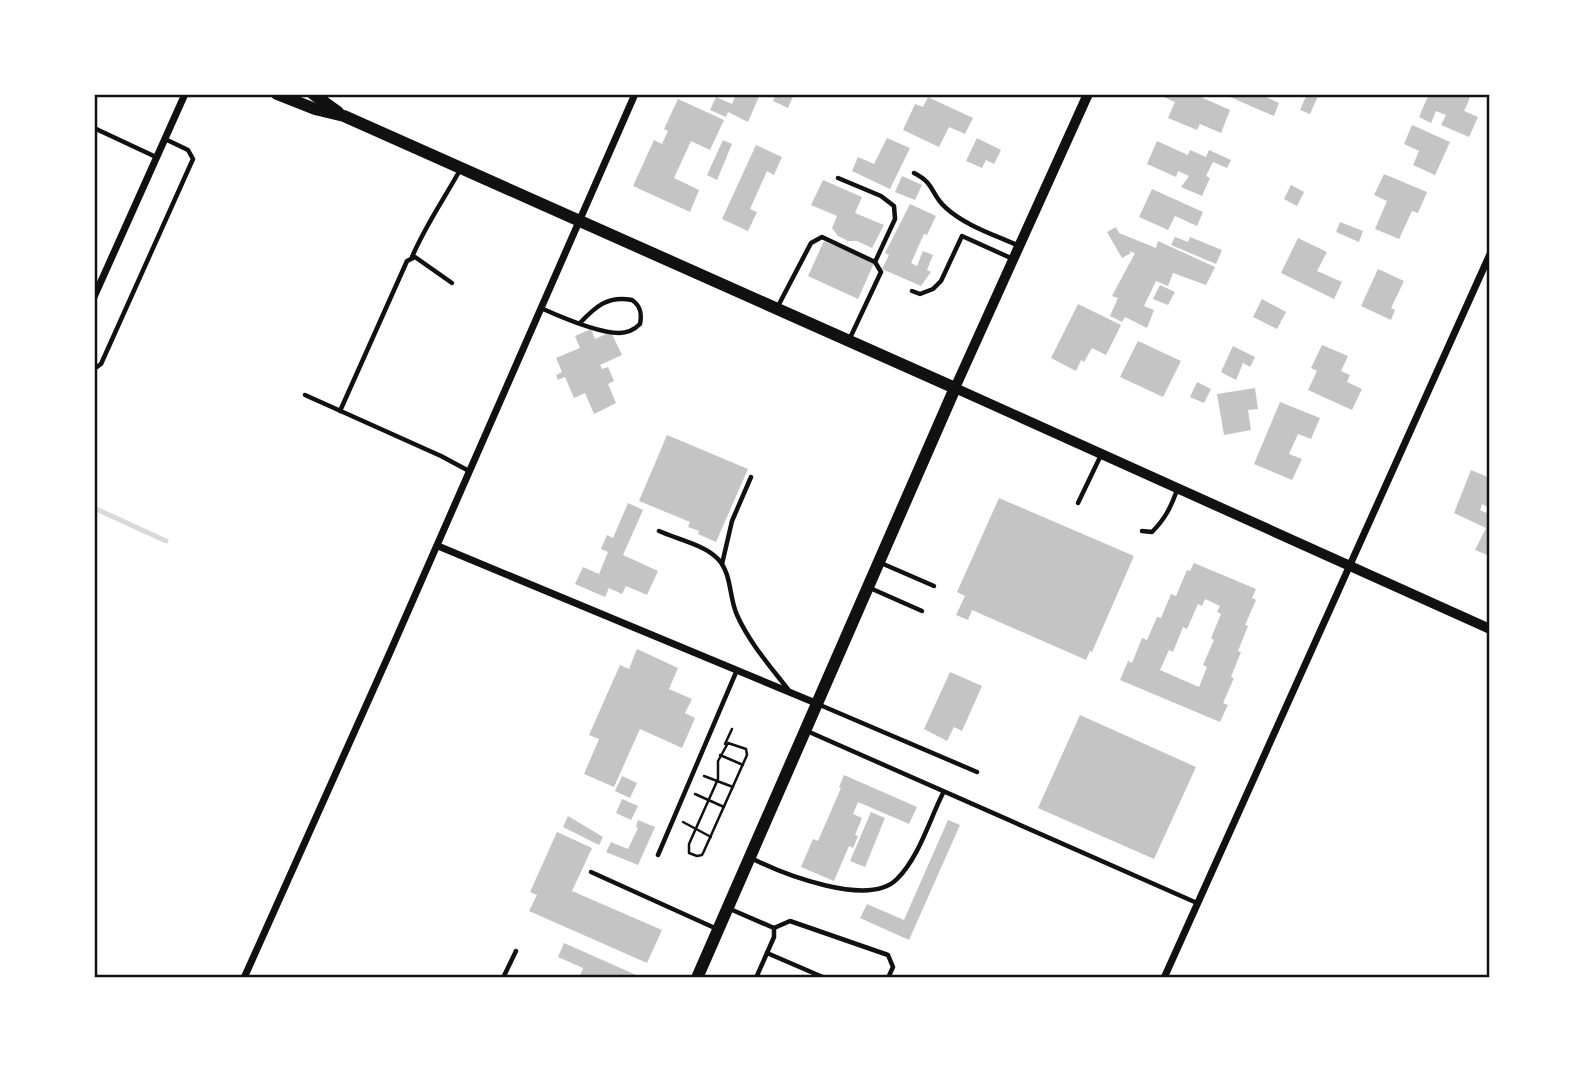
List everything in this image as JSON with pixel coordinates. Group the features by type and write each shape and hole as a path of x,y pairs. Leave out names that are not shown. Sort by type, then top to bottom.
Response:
{"main road":[{"path":"276,94 315,109 344,116 955,388 697,978"},
{"path":"313,94 344,116"}],"street":[{"path":"94,297 185,94"},
{"path":"244,978 543,309 578,220 635,94"},
{"path":"1088,94 955,388 1489,629"},
{"path":"1164,978 1489,254"},
{"path":"438,546 818,704"}],"lane":[{"path":"94,128 156,157"},
{"path":"94,369 101,364 192,159 188,150 164,139"},
{"path":"340,411 401,271 411,258 460,168"},
{"path":"914,173 927,180 941,203 953,214 1020,247"},
{"path":"838,178 881,195 894,206 895,219 875,262"},
{"path":"912,291 920,294 937,285 962,236 1014,259"},
{"path":"777,309 811,243 822,237 880,266 881,272 849,341"},
{"path":"411,258 425,262 452,283"},
{"path":"543,309 580,323 622,333 629,332 640,324 639,306 632,300 608,301 597,305 580,323"},
{"path":"304,396 440,456 469,472"},
{"path":"1078,503 1102,454"},
{"path":"722,565 732,521 751,477"},
{"path":"1142,531 1152,532 1160,524 1178,489"},
{"path":"659,531 705,550 722,565 727,574 732,604 741,623 790,692"},
{"path":"880,563 934,586"},
{"path":"869,588 922,611"},
{"path":"658,855 737,669"},
{"path":"818,704 976,772"},
{"path":"806,731 1197,903"},
{"path":"749,857 788,874 830,886 869,891 885,888 898,879 914,853 943,793"},
{"path":"591,872 718,930"},
{"path":"727,908 774,928 790,921 888,955 892,967 888,978"},
{"path":"756,978 774,937 774,928"},
{"path":"503,978 516,951"},
{"path":"767,953 825,978"}],"path":[{"path":"725,744 730,742 746,749 747,755 702,855 693,856 689,853 689,844 717,780 720,755 725,744 732,729"},
{"path":"720,755 743,765"},
{"path":"700,779 707,776 733,787"},
{"path":"694,794 724,807"},
{"path":"683,818 685,825 711,836"}],"building":[{"path":"736,94 760,94 748,122 728,112 726,117 710,110 716,97 732,104"},
{"path":"771,94 794,94 788,108 773,101 775,96"},
{"path":"1157,94 1194,94 1230,110 1221,133 1200,124 1197,130 1168,118 1175,102"},
{"path":"1232,94 1260,94 1279,103 1274,116 1230,97"},
{"path":"1307,94 1318,96 1310,114 1300,110"},
{"path":"1429,94 1462,94 1470,98 1464,111 1478,117 1469,137 1441,125 1446,115 1436,111 1431,123 1419,117"},
{"path":"928,97 973,118 965,134 949,127 939,147 903,130 915,104 923,107"},
{"path":"678,99 724,120 710,150 691,141 674,178 699,190 690,212 633,186 654,140 662,144 668,131 664,129"},
{"path":"1412,125 1450,142 1435,175 1413,165 1419,151 1404,144"},
{"path":"887,138 910,148 890,189 852,171 858,157 874,164"},
{"path":"977,138 1001,150 994,164 986,160 982,168 966,161"},
{"path":"723,140 732,144 717,180 707,175"},
{"path":"1157,141 1188,155 1190,150 1206,157 1209,150 1231,160 1227,168 1213,162 1206,176 1210,178 1202,196 1181,187 1189,176 1178,171 1176,177 1147,164"},
{"path":"756,145 782,157 774,175 767,171 750,209 757,212 748,231 722,219"},
{"path":"1384,174 1427,192 1418,213 1412,211 1399,239 1375,229 1387,201 1374,195"},
{"path":"902,176 922,185 915,200 895,192"},
{"path":"823,180 862,197 855,213 884,225 872,248 838,236 832,228 837,216 811,205"},
{"path":"1291,185 1304,192 1297,206 1284,199"},
{"path":"1152,189 1203,212 1197,226 1175,216 1168,230 1139,217"},
{"path":"910,204 936,216 927,235 924,234 911,263 917,266 923,251 933,255 927,270 931,272 921,286 882,269 889,255 885,253"},
{"path":"1340,222 1363,231 1359,242 1336,232"},
{"path":"1116,227 1119,233 1156,248 1158,241 1215,267 1206,285 1173,273 1168,286 1156,281 1144,306 1154,310 1147,328 1125,317 1122,322 1110,316 1118,298 1112,296 1135,253 1129,251 1131,253 1122,258 1107,232"},
{"path":"1175,237 1188,242 1190,237 1222,250 1216,264 1171,245"},
{"path":"1298,238 1327,252 1317,271 1342,282 1334,299 1281,273"},
{"path":"824,241 874,263 858,299 808,276"},
{"path":"1378,269 1404,281 1391,308 1395,310 1391,320 1361,306"},
{"path":"1160,285 1175,292 1168,305 1153,299"},
{"path":"1262,299 1286,312 1277,329 1253,317"},
{"path":"1078,304 1121,325 1106,355 1092,348 1084,362 1081,360 1076,371 1051,358"},
{"path":"591,329 595,339 611,332 622,355 600,365 602,369 608,367 614,381 608,384 616,403 594,414 585,393 574,398 565,377 558,380 556,375 562,372 556,358 580,348 575,336"},
{"path":"1138,341 1181,361 1163,397 1120,377"},
{"path":"1322,345 1348,356 1341,371 1350,375 1347,382 1362,389 1352,410 1308,390 1317,371 1311,368"},
{"path":"1233,346 1255,357 1250,367 1243,363 1236,380 1221,372"},
{"path":"1197,382 1211,389 1204,403 1190,397"},
{"path":"1255,388 1258,409 1248,410 1251,430 1224,435 1217,394"},
{"path":"1280,402 1320,418 1311,439 1298,434 1289,454 1302,459 1292,480 1254,464"},
{"path":"667,435 748,469 716,542 688,527 690,522 639,501"},
{"path":"1471,470 1490,478 1490,504 1488,507 1482,504 1480,510 1486,513 1490,510 1490,556 1475,550 1486,528 1454,513"},
{"path":"999,498 1134,556 1086,660 972,610 968,620 956,615 965,596 957,592"},
{"path":"628,503 643,510 623,555 658,571 647,595 626,586 622,594 609,588 605,597 575,584 583,567 599,574 608,552 601,549 607,535 613,538"},
{"path":"1194,563 1256,589 1252,598 1256,600 1245,625 1248,626 1238,651 1241,652 1231,677 1234,678 1223,703 1228,705 1220,722 1120,680 1128,661 1132,663 1142,638 1147,640 1157,617 1161,618 1171,594 1176,596 1187,570 1190,571","holes":["1205,599 1220,606 1217,612 1221,614 1211,638 1214,640 1203,665 1207,667 1199,687 1160,670 1169,650 1173,652 1183,627 1187,629 1198,604 1202,606"]},
{"path":"637,649 678,668 669,689 692,699 685,713 695,718 682,748 640,729 614,787 584,774 599,739 589,735 620,665 629,669"},
{"path":"950,672 982,686 962,731 954,727 947,741 924,729"},
{"path":"1080,715 1196,767 1154,859 1038,808"},
{"path":"844,775 917,807 909,824 858,802 853,814 862,818 855,835 858,836 853,848 849,846 834,881 801,867 813,839 818,841"},
{"path":"622,776 637,783 630,798 615,791"},
{"path":"622,799 638,806 631,820 616,813"},
{"path":"871,812 885,818 865,867 850,861"},
{"path":"568,816 603,837 599,845 563,827"},
{"path":"638,820 655,827 638,865 606,852 611,842 628,849 638,828"},
{"path":"948,820 960,825 909,940 860,918 867,904 904,920"},
{"path":"557,832 592,848 572,891 662,930 647,963 529,911 537,895 530,892"},
{"path":"564,943 643,978 579,978 583,968 558,957"}],"waterway":[{"path":"94,508 166,541"}]}
